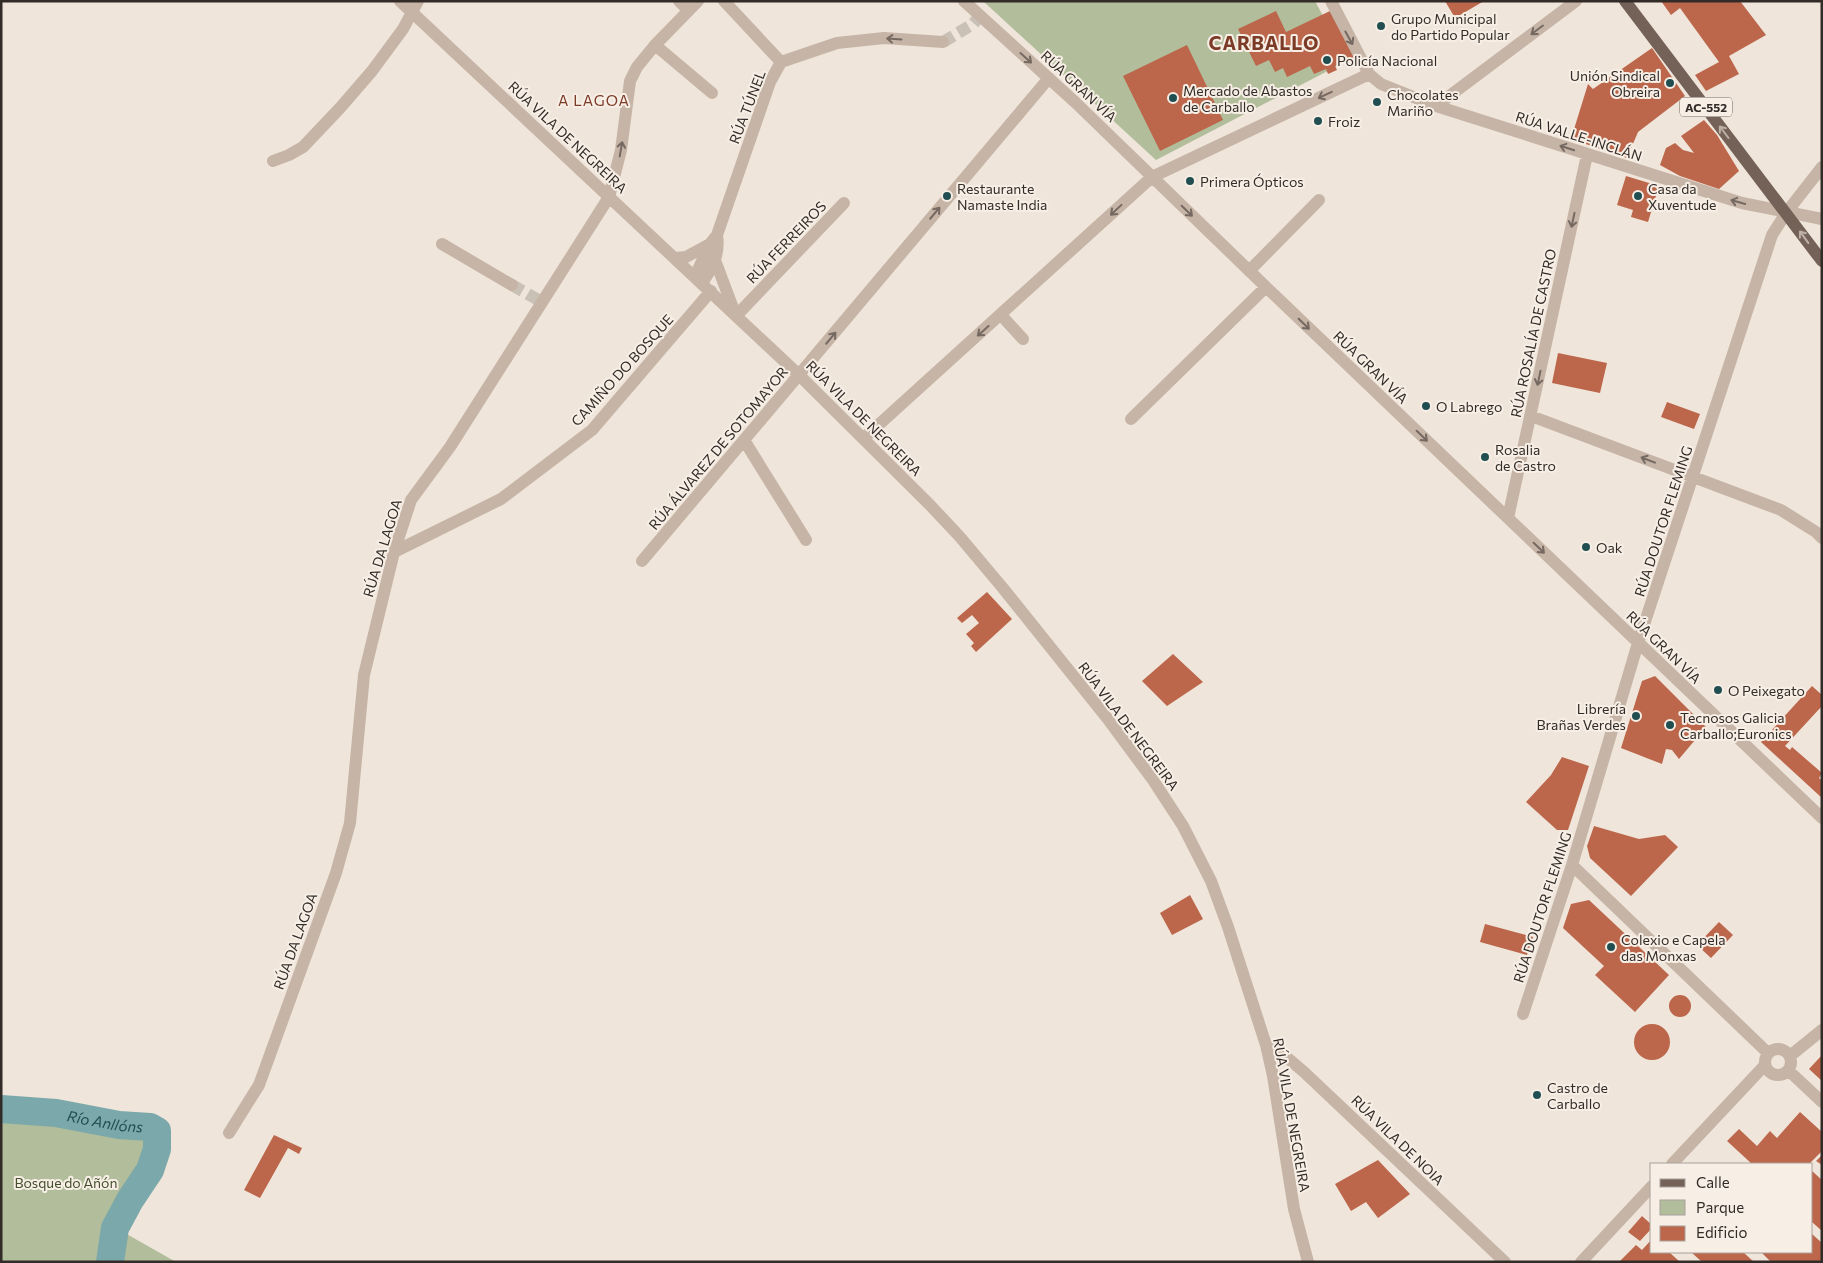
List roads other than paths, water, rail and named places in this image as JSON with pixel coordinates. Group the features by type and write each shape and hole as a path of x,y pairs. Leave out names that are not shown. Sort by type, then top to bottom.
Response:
{"main road":[{"name":"AC-552","path":"1626,1 1822,261"}],"street":[{"name":"RÚA VILA DE NEGREIRA","path":"400,1 415,7 609,197 799,375 929,504 982,564 1107,718 1168,802 1194,847 1210,881 1228,927 1266,1045 1273,1076 1294,1209 1308,1262"},
{"path":"724,1 781,62"},
{"name":"RÚA GRAN VÍA","path":"964,1 1076,103 1266,288 1822,818"},
{"path":"864,438 1152,177 1369,74 1331,1"},
{"path":"1436,106 1576,1"},
{"name":"RÚA DA LAGOA","path":"229,1133 259,1085 336,873 350,823 364,675 394,552 411,500 450,447 609,197 621,150 630,81 637,67 688,4"},
{"path":"273,161 303,147 340,108 372,71 403,29 415,7"},
{"name":"RÚA TÚNEL","path":"703,284 713,240 770,82 781,62 837,43 884,38 943,42"},
{"path":"655,45 712,93"},
{"name":"RÚA VALLE-INCLÁN","path":"1369,74 1381,84 1436,106 1587,155 1742,203 1822,220"},
{"name":"RÚA ÁLVAREZ DE SOTOMAYOR","path":"642,561 1049,78"},
{"name":"RÚA ROSALÍA DE CASTRO","path":"1508,518 1587,155"},
{"name":"RÚA DOUTOR FLEMING","path":"1523,1014 1572,865 1638,643 1772,234 1822,167"},
{"path":"1249,271 1319,200"},
{"name":"RÚA FERREIROS","path":"736,316 844,203"},
{"path":"675,258 698,252 713,240"},
{"name":"RÚA TÚNEL","path":"703,284 715,260 718,245 713,240"},
{"path":"442,244 512,285"},
{"name":"RÚA VILA DE NEGREIRA","path":"715,260 736,316"},
{"name":"CAMIÑO DO BOSQUE","path":"394,552 501,499 592,430 703,284"},
{"path":"1131,419 1266,288"},
{"name":"RÚA FERREIROS","path":"729,297 750,301"},
{"path":"1001,315 1023,339"},
{"path":"1531,416 1781,510 1816,532 1822,538"},
{"path":"744,440 806,540"},
{"path":"1572,865 1766,1059 1769,1071 1773,1074 1782,1074 1788,1070 1790,1056"},
{"path":"1790,1056 1822,1030"},
{"name":"RÚA VILA DE NOIA","path":"1266,1045 1284,1055 1304,1072 1505,1262"},
{"path":"1673,1163 1774,1049 1781,1049 1790,1056"},
{"path":"1788,1070 1822,1102"},
{"path":"1581,1262 1650,1188"}],"waterway":[{"name":"Río Anllóns","path":"1,1109 56,1113 119,1125 150,1127 157,1131 157,1149 150,1170 130,1200 115,1228 110,1262"}],"tunnel":[{"path":"943,42 973,24 980,16"},
{"path":"512,285 542,302"}],"place":[{"name":"Grupo Municipal do Partido Popular","path":"1381,26"},
{"name":"Policía Nacional","path":"1327,60"},
{"name":"Unión Sindical Obreira","path":"1670,83"},
{"name":"Mercado de Abastos de Carballo","path":"1173,98"},
{"name":"Chocolates Mariño","path":"1377,102"},
{"name":"Froiz","path":"1318,121"},
{"name":"Primera Ópticos","path":"1190,181"},
{"name":"Restaurante Namaste India","path":"947,196"},
{"name":"Casa da Xuventude","path":"1638,196"},
{"name":"O Labrego","path":"1426,406"},
{"name":"Rosalia de Castro","path":"1485,457"},
{"name":"Oak","path":"1586,547"},
{"name":"O Peixegato","path":"1718,690"},
{"name":"Librería Brañas Verdes","path":"1636,716"},
{"name":"Tecnosos Galicia Carballo;Euronics","path":"1670,725"},
{"name":"Colexio e Capela das Monxas","path":"1611,947"},
{"name":"Castro de Carballo","path":"1537,1095"}],"district":[{"name":"CARBALLO","path":"1264,42"},
{"name":"A LAGOA","path":"594,100"}],"park label":[{"name":"Bosque do Añón","path":"66,1182"}]}
